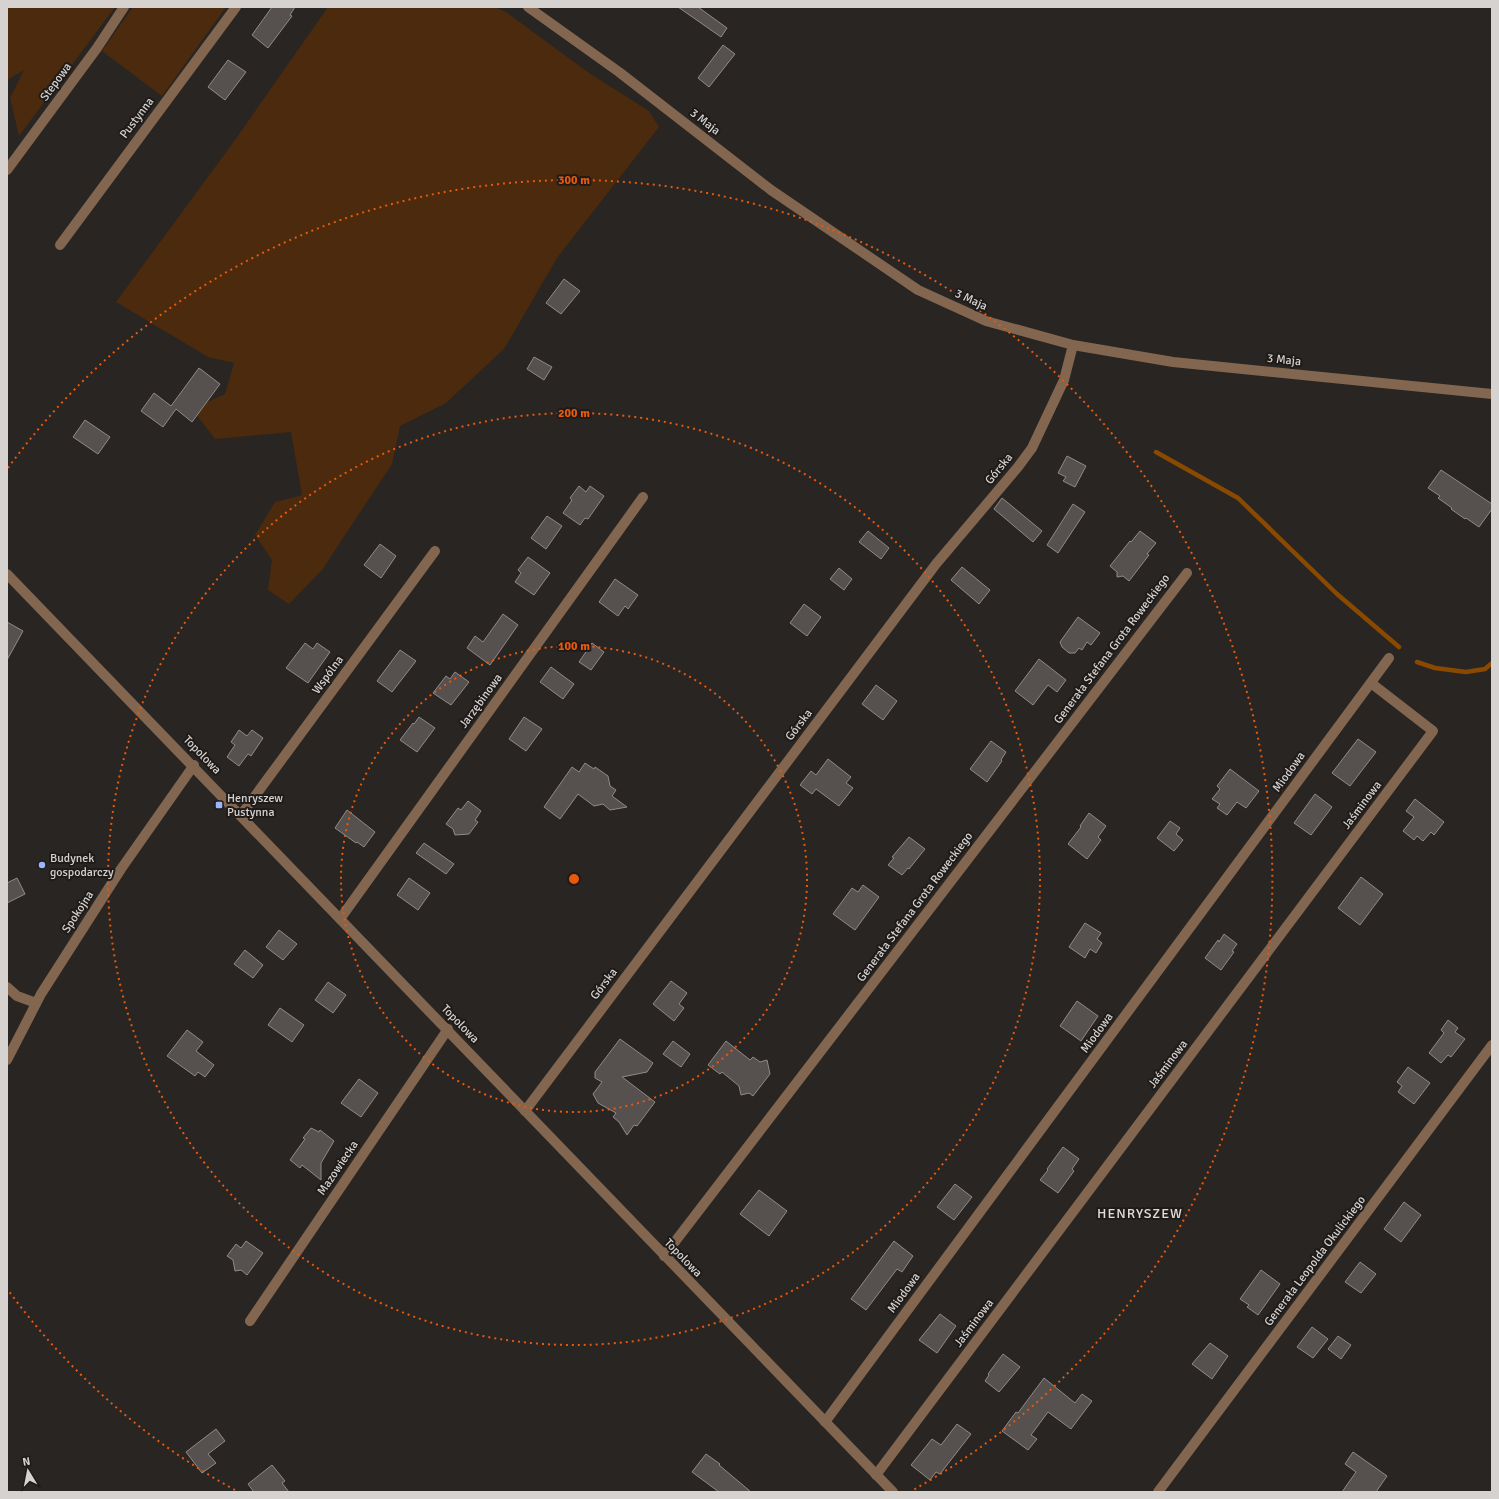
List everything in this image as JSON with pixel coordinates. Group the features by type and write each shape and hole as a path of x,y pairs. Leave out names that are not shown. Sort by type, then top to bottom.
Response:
{"street":[{"name":"Stepowa","path":"7,170 97,48 124,7"},
{"name":"Pustynna","path":"60,245 236,7"},
{"name":"3 Maja","path":"528,7 618,72 771,190 918,290 986,321 1073,345 1173,362 1492,394"},
{"name":"Górska","path":"525,1111 936,564 1018,467 1032,448 1064,380 1073,345"},
{"name":"Jarzębinowa","path":"340,919 642,498"},
{"name":"Wspólna","path":"242,815 435,551"},
{"name":"Generała Stefana Grota Roweckiego","path":"664,1256 1187,573"},
{"name":"Topolowa","path":"7,574 242,815 664,1256 893,1492"},
{"name":"Miodowa","path":"825,1422 1390,658"},
{"name":"Jaśminowa","path":"876,1475 1433,731 1371,683"},
{"name":"Spokojna","path":"7,1060 36,1003 121,869 194,766"},
{"path":"7,987 17,996 36,1003"},
{"name":"Mazowiecka","path":"250,1321 448,1029"},
{"name":"Generała Leopolda Okulickiego","path":"1158,1492 1492,1045"}],"shaded area":[{"path":"7,7 115,7 19,136 10,98 24,70 7,80"},
{"path":"133,7 226,7 162,96 102,51"},
{"path":"328,7 494,7 506,12 589,73 649,111 659,127 557,258 504,349 446,403 400,426 392,464 322,570 289,604 268,590 272,560 255,535 275,502 302,495 291,432 215,439 192,409 225,394 234,363 208,357 116,302 235,140"}],"building":[{"path":"272,7 295,7 290,15 292,16 268,48 252,35"},
{"path":"678,7 698,7 727,28 721,37"},
{"path":"723,45 735,54 709,87 698,78"},
{"path":"228,60 246,72 225,100 208,87"},
{"path":"564,279 580,291 561,314 546,303"},
{"path":"534,357 552,367 544,380 527,369"},
{"path":"199,368 220,384 192,422 176,409 163,427 141,411 154,393 171,406"},
{"path":"85,420 110,437 98,454 73,437"},
{"path":"1067,456 1086,466 1075,487 1063,481 1066,477 1058,473"},
{"path":"1441,470 1492,504 1492,509 1479,527 1451,509 1452,508 1438,498 1440,496 1428,488"},
{"path":"579,486 586,492 590,486 604,496 588,519 585,518 580,525 563,513 572,500 570,498"},
{"path":"1002,498 1042,531 1033,542 994,509"},
{"path":"1073,504 1085,512 1058,553 1047,545"},
{"path":"547,516 562,526 546,549 531,538"},
{"path":"868,531 889,548 881,559 859,542"},
{"path":"1140,531 1156,543 1147,554 1149,555 1129,581 1123,576 1117,577 1117,572 1110,566"},
{"path":"380,544 396,556 381,578 364,565"},
{"path":"528,557 550,573 534,595 515,582 521,573 518,570"},
{"path":"962,567 990,590 979,604 951,580"},
{"path":"839,568 852,579 844,590 830,579"},
{"path":"615,579 638,595 628,609 625,606 618,616 599,602"},
{"path":"804,604 821,617 807,636 790,623"},
{"path":"503,614 518,625 490,665 467,648 475,636 483,642"},
{"path":"1078,617 1100,633 1091,645 1087,642 1082,650 1079,648 1075,653 1069,653 1062,647 1060,642"},
{"path":"7,622 23,631 7,660"},
{"path":"305,643 313,649 317,643 330,652 308,683 286,668"},
{"path":"592,643 604,652 591,670 579,662"},
{"path":"400,650 416,661 392,692 377,681"},
{"path":"1039,659 1066,680 1057,692 1048,685 1033,705 1015,691"},
{"path":"551,667 574,684 563,699 540,682"},
{"path":"455,672 469,682 451,705 433,693 446,676 450,679"},
{"path":"876,685 897,701 883,720 862,704"},
{"path":"419,717 435,728 417,752 400,740"},
{"path":"524,717 542,729 526,751 509,739"},
{"path":"239,730 247,736 252,730 263,738 251,756 248,754 239,766 227,757 235,745 231,742"},
{"path":"1358,739 1376,752 1350,786 1332,773"},
{"path":"991,741 1006,752 1001,760 1002,761 987,782 970,769"},
{"path":"828,759 851,777 846,783 853,788 839,806 816,789 812,794 800,785 811,771 816,775"},
{"path":"585,763 594,769 595,767 608,776 610,786 616,790 612,796 627,807 610,810 603,804 594,806 578,794 560,819 544,807 572,767 579,772"},
{"path":"1230,769 1259,791 1246,808 1237,802 1227,815 1217,808 1220,804 1212,799 1220,789 1217,786"},
{"path":"1315,794 1332,807 1311,835 1294,823"},
{"path":"1415,799 1444,822 1434,835 1431,832 1423,841 1417,836 1414,840 1403,831 1414,817 1406,811"},
{"path":"468,801 481,811 475,820 478,822 469,834 455,835 453,829 446,824 458,808 461,810"},
{"path":"347,810 375,832 364,847 335,828"},
{"path":"1089,813 1106,826 1098,837 1101,840 1087,859 1068,844 1081,827 1080,826"},
{"path":"1170,821 1180,828 1176,834 1183,840 1174,851 1157,838"},
{"path":"909,837 925,849 909,869 908,868 902,875 888,865 894,858 892,857"},
{"path":"424,843 454,864 446,874 416,853"},
{"path":"1361,877 1383,894 1360,925 1338,908"},
{"path":"17,878 25,894 7,903 7,883"},
{"path":"409,878 430,893 418,910 397,895"},
{"path":"863,885 879,897 855,930 833,914 852,888 858,892"},
{"path":"1085,923 1101,933 1097,939 1102,943 1096,953 1090,949 1085,958 1069,947"},
{"path":"279,930 297,944 283,960 266,947"},
{"path":"1224,934 1237,944 1232,951 1234,952 1221,970 1205,958"},
{"path":"245,950 263,965 253,978 234,964"},
{"path":"671,981 687,993 679,1004 684,1008 674,1021 653,1004"},
{"path":"328,982 346,995 333,1013 315,1000"},
{"path":"1077,1001 1098,1016 1081,1041 1060,1026"},
{"path":"280,1008 304,1025 292,1042 268,1025"},
{"path":"1448,1020 1458,1028 1455,1032 1465,1039 1451,1057 1448,1055 1441,1063 1429,1053 1444,1033 1441,1030"},
{"path":"187,1030 203,1042 196,1051 214,1065 205,1077 198,1072 195,1076 167,1056"},
{"path":"620,1039 653,1063 647,1072 622,1077 655,1102 637,1126 634,1125 627,1135 619,1122 613,1117 616,1113 598,1103 593,1094 602,1082 595,1078 595,1072"},
{"path":"673,1041 690,1054 681,1067 663,1054"},
{"path":"726,1041 750,1060 753,1057 760,1062 767,1060 770,1074 753,1096 749,1093 741,1095 739,1086 722,1072 720,1074 708,1065"},
{"path":"1408,1067 1430,1083 1414,1104 1398,1092 1402,1086 1397,1082"},
{"path":"359,1079 378,1093 361,1117 341,1103"},
{"path":"311,1128 319,1132 320,1130 334,1141 321,1163 321,1180 302,1165 300,1168 290,1160 305,1139 303,1138"},
{"path":"1063,1147 1079,1159 1072,1169 1074,1171 1058,1193 1040,1180"},
{"path":"955,1184 972,1197 954,1220 937,1207"},
{"path":"759,1190 787,1211 769,1236 740,1214"},
{"path":"1404,1202 1421,1215 1401,1242 1384,1229"},
{"path":"246,1241 263,1253 247,1275 241,1270 235,1271 233,1260 227,1256 236,1244 241,1248"},
{"path":"894,1241 913,1256 902,1272 897,1269 866,1310 851,1299"},
{"path":"1360,1262 1376,1274 1361,1293 1345,1282"},
{"path":"1261,1270 1280,1284 1258,1315 1247,1307 1249,1305 1240,1299"},
{"path":"940,1314 956,1326 937,1353 919,1340"},
{"path":"1312,1327 1328,1339 1313,1358 1297,1347"},
{"path":"1338,1336 1351,1345 1341,1359 1328,1349"},
{"path":"1210,1343 1228,1356 1212,1379 1192,1364"},
{"path":"1003,1354 1020,1367 999,1392 985,1381 989,1375 988,1374"},
{"path":"1044,1378 1075,1403 1082,1394 1092,1401 1071,1429 1048,1412 1031,1435 1037,1439 1028,1450 1002,1431 1016,1412 1018,1413"},
{"path":"957,1424 971,1434 940,1474 936,1472 930,1480 911,1465 932,1439 941,1445"},
{"path":"216,1429 225,1441 208,1454 216,1463 202,1473 186,1452"},
{"path":"1353,1452 1387,1476 1376,1492 1342,1492 1356,1472 1345,1464"},
{"path":"706,1454 720,1464 719,1465 751,1492 719,1492 692,1472"},
{"path":"272,1465 285,1481 282,1483 289,1492 254,1492 248,1484"}],"waterway":[{"path":"1156,452 1238,498 1337,594 1399,647"},
{"path":"1417,662 1435,668 1466,672 1485,669 1492,663"}],"place":[{"name":"Henryszew Pustynna","path":"219,805"},
{"name":"Budynek gospodarczy","path":"42,865"}],"district":[{"name":"HENRYSZEW","path":"1140,1213"}]}
